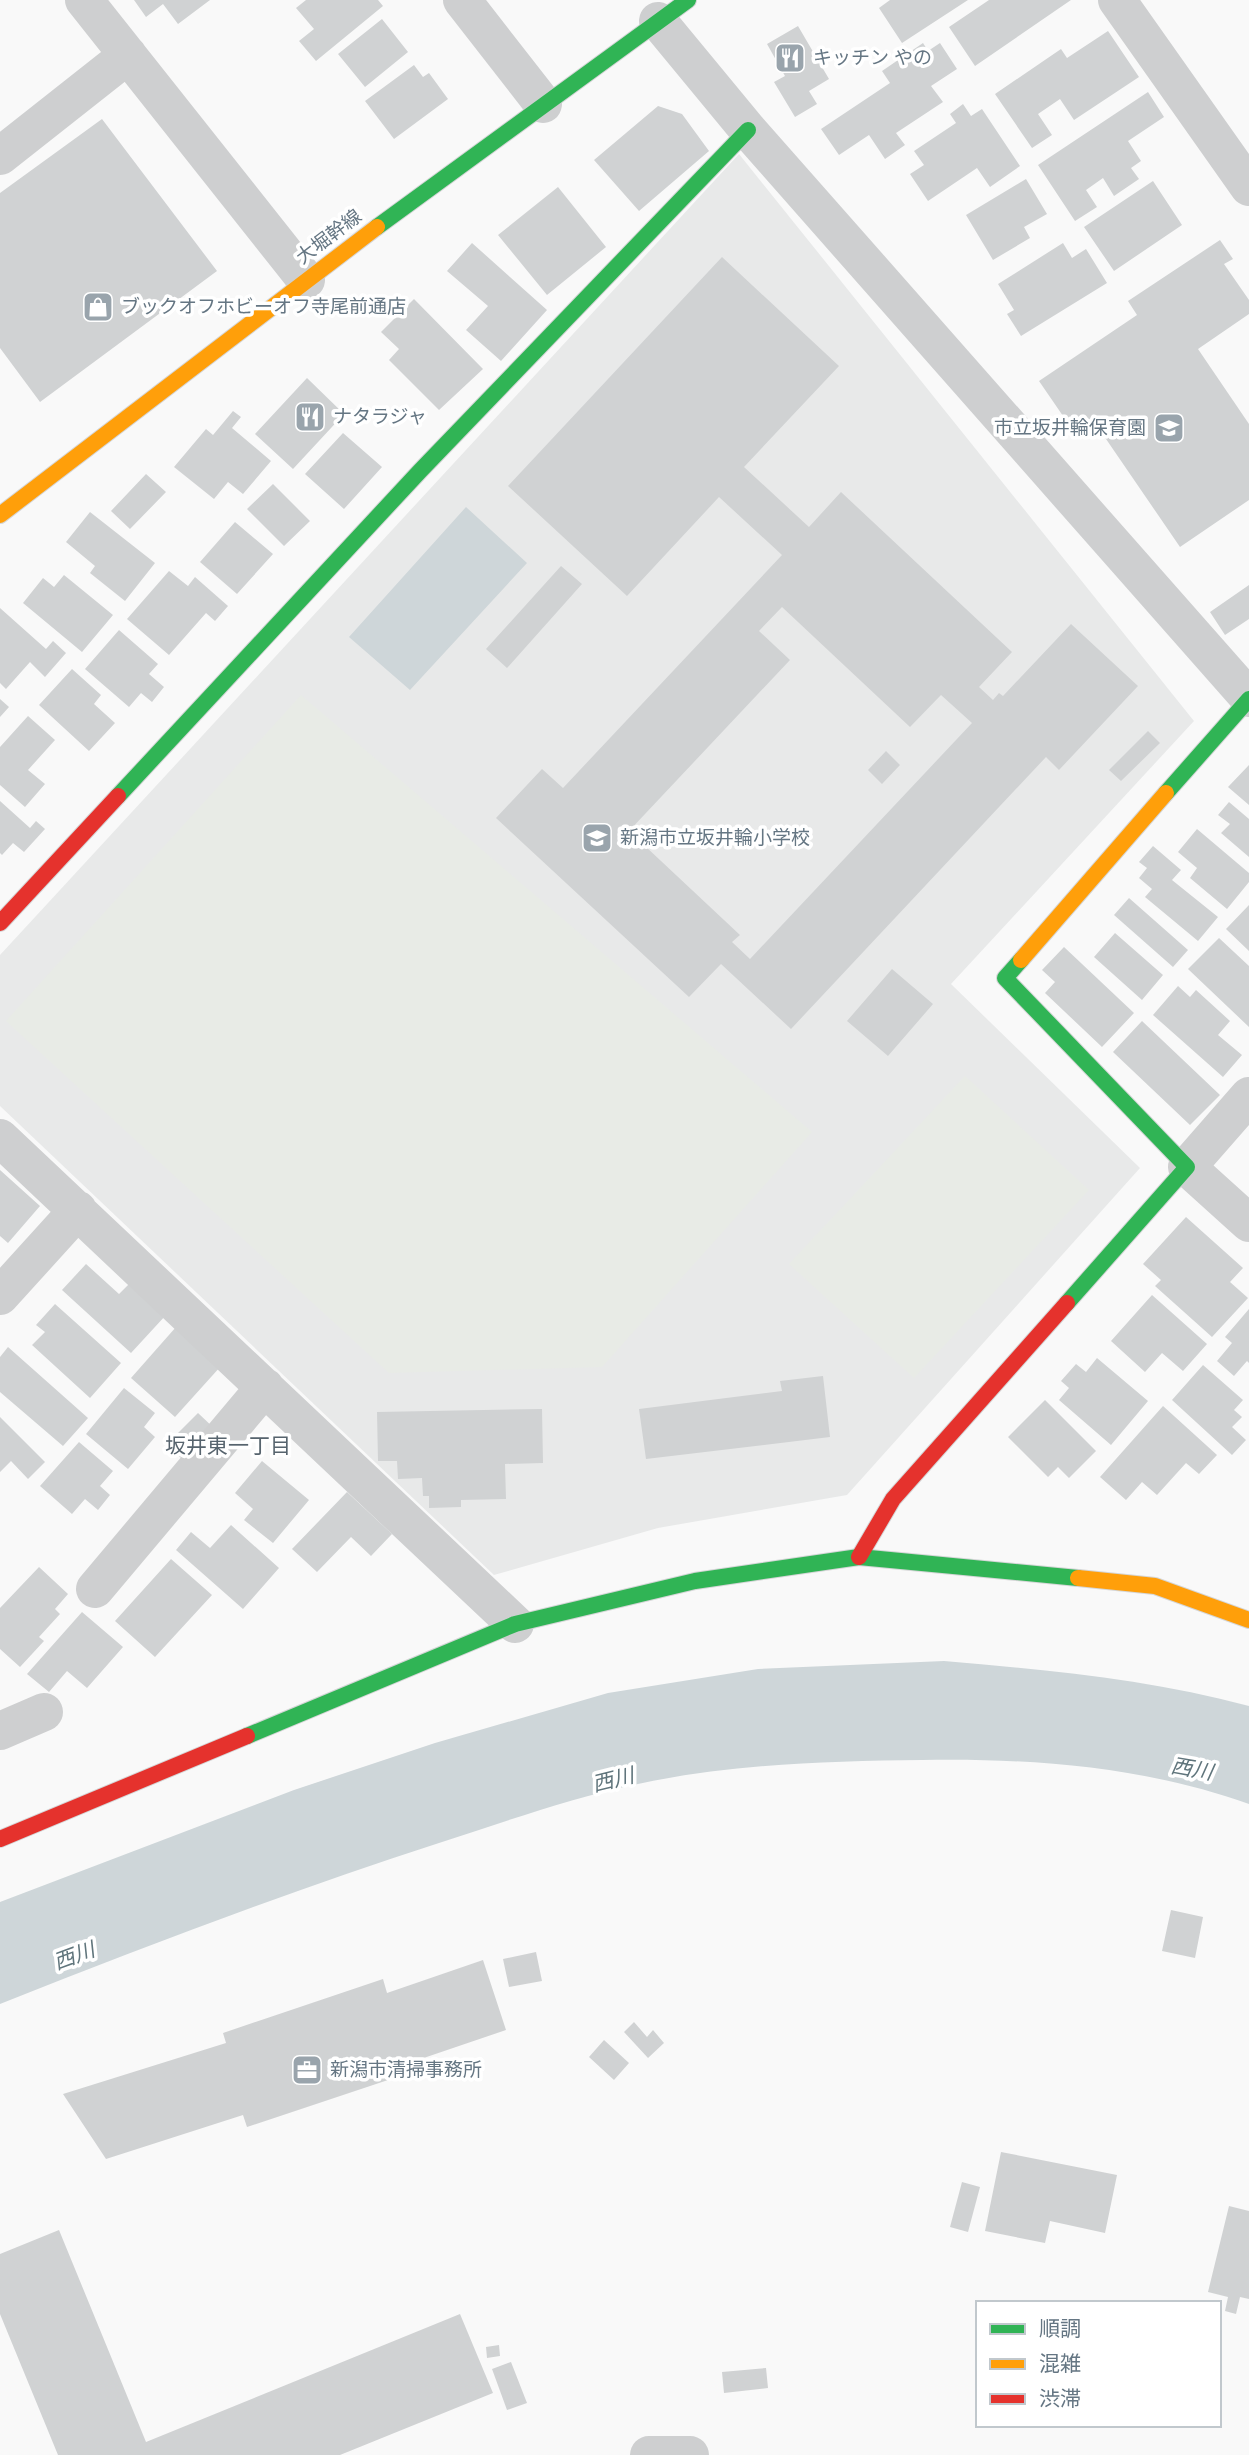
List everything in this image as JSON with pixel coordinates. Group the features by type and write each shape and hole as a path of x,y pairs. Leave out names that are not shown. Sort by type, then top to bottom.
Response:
{"street":[{"path":"84,0 306,280"},
{"path":"463,0 543,104"},
{"path":"1117,0 1249,187"},
{"path":"673,11 748,130 1249,698 1005,978 1187,1167 1249,1223"},
{"name":"大堀幹線","path":"0,515 306,280 673,11"},
{"path":"0,156 128,55"},
{"path":"0,923 420,471 748,130"},
{"path":"859,1557 893,1499 1249,1096"},
{"path":"0,1138 515,1625"},
{"path":"0,1296 78,1210"},
{"path":"96,1589 265,1387"},
{"path":"0,1839 515,1625 695,1581 859,1557 1156,1586 1249,1620"},
{"path":"0,1731 44,1712"},
{"path":"649,2455 690,2455"}],"shaded area":[{"name":"新潟市立坂井輪小学校","path":"739,154 1194,721 951,984 1140,1168 847,1495 658,1528 494,1575 0,1106 0,955"},
{"path":"301,695 812,1132 602,1367 389,1373 6,1021"},
{"path":"965,1076 1089,1190 914,1378 789,1264"}],"water":[{"path":"466,507 527,563 410,690 349,637"},
{"name":"西川","path":"944,1661 1135,1682 1249,1706 1249,1804 1210,1791 1129,1773 1005,1761 815,1763 673,1777 563,1803 384,1861 218,1920 0,2004 0,1902 294,1790 435,1743 608,1693 758,1669"}],"building":[{"path":"134,0 210,0 178,24 163,4 146,17"},
{"path":"306,0 378,0 383,6 316,61 299,41 314,29 296,8"},
{"path":"890,0 968,0 902,43 879,8"},
{"path":"989,0 1071,0 975,66 949,27"},
{"path":"382,19 408,52 365,87 338,54"},
{"path":"798,26 829,79 809,91 817,104 795,117 774,82 785,76 767,44"},
{"path":"1108,31 1139,77 1074,120 1060,99 1038,114 1052,135 1032,148 995,94 1061,49 1067,58"},
{"path":"923,43 928,51 940,43 957,69 931,86 943,102 896,133 905,145 885,159 869,135 839,155 821,129 890,83 882,71"},
{"path":"414,65 423,77 429,73 448,99 394,139 365,101"},
{"path":"1148,92 1164,117 1128,141 1141,161 1131,168 1139,179 1114,196 1103,178 1086,190 1097,207 1075,221 1038,165"},
{"path":"963,104 971,116 982,109 1020,166 990,187 977,168 928,201 910,174 924,165 914,151 956,123 950,114"},
{"path":"658,106 682,114 709,151 639,211 594,160"},
{"path":"102,119 217,271 40,402 0,348 0,193"},
{"path":"1026,179 1047,214 1024,227 1030,238 993,260 966,215"},
{"path":"1153,181 1182,225 1114,271 1084,227"},
{"path":"558,187 606,247 547,295 498,235"},
{"path":"1220,240 1233,259 1224,264 1249,300 1249,314 1198,349 1249,424 1249,500 1180,547 1093,420 1074,432 1039,381 1137,315 1128,301"},
{"path":"472,243 547,310 501,361 466,330 488,306 447,271"},
{"path":"1063,243 1072,258 1086,249 1107,283 1021,336 1007,314 1014,310 998,284"},
{"path":"722,257 839,366 744,467 809,527 841,492 1012,652 979,687 993,700 999,693 1003,696 1071,624 1138,686 1059,770 1046,757 791,1029 721,964 689,997 496,818 542,769 563,788 782,555 719,497 627,596 508,486","holes":["782,607 910,727 941,695 972,723 750,959 732,942 740,935 629,831 790,660 759,631"]},
{"path":"414,299 483,369 439,410 389,360 399,349 381,332"},
{"path":"307,378 344,414 293,469 255,434"},
{"path":"233,411 241,417 232,428 271,461 243,494 228,482 214,499 174,467 206,429 213,435"},
{"path":"343,433 382,467 344,509 305,474"},
{"path":"146,474 166,492 130,529 111,511"},
{"path":"273,484 310,521 284,546 247,509"},
{"path":"90,512 155,563 125,601 90,573 95,566 66,542"},
{"path":"235,522 273,554 237,594 200,562"},
{"path":"561,566 582,584 507,668 486,649"},
{"path":"169,571 188,586 195,577 228,606 215,621 206,613 169,655 127,619"},
{"path":"64,575 113,615 82,652 23,603 43,578 54,587"},
{"path":"1249,585 1249,619 1225,635 1210,612"},
{"path":"0,608 46,649 53,641 66,653 45,677 30,662 6,689 0,683"},
{"path":"119,630 158,664 149,674 164,687 152,702 141,693 129,707 85,669"},
{"path":"72,669 101,695 94,704 115,723 89,751 39,705"},
{"path":"0,699 9,707 0,717"},
{"path":"28,716 55,740 28,770 45,784 25,807 0,785 0,747"},
{"path":"1148,731 1160,743 1121,781 1109,770"},
{"path":"886,751 900,765 882,784 868,770"},
{"path":"1249,765 1249,805 1228,787"},
{"path":"0,801 30,828 36,821 45,829 24,852 13,843 2,855 0,853"},
{"path":"1229,802 1249,819 1249,857 1221,833 1230,824 1218,815"},
{"path":"1197,829 1249,873 1249,882 1227,909 1190,878 1197,868 1178,852"},
{"path":"1153,846 1181,870 1172,880 1218,917 1198,941 1145,897 1152,889 1139,878 1147,868 1139,862"},
{"path":"1129,898 1188,950 1173,967 1114,915"},
{"path":"1249,905 1249,951 1226,929"},
{"path":"1115,933 1163,975 1142,1000 1094,957"},
{"path":"1219,938 1249,966 1249,1027 1188,969"},
{"path":"1064,947 1134,1013 1102,1047 1045,993 1055,982 1042,970"},
{"path":"892,969 933,1004 888,1056 847,1021"},
{"path":"1178,986 1190,997 1196,990 1230,1021 1218,1035 1242,1055 1223,1077 1153,1015"},
{"path":"1142,1021 1220,1095 1190,1125 1113,1052"},
{"path":"0,1170 40,1206 8,1243 0,1236"},
{"path":"1186,1217 1243,1268 1230,1282 1248,1298 1212,1337 1155,1286 1161,1280 1143,1264"},
{"path":"86,1264 119,1294 130,1283 166,1315 131,1353 62,1290"},
{"path":"1152,1295 1207,1344 1183,1371 1162,1353 1145,1372 1111,1341"},
{"path":"55,1304 121,1363 90,1398 32,1345 45,1332 36,1325"},
{"path":"1249,1309 1249,1363 1247,1361 1234,1376 1217,1361 1232,1343 1225,1337"},
{"path":"176,1327 221,1366 175,1417 131,1378"},
{"path":"8,1347 88,1418 63,1446 0,1392 0,1357"},
{"path":"1097,1358 1148,1401 1111,1445 1059,1400 1069,1388 1061,1381 1076,1364 1086,1372"},
{"path":"1203,1365 1243,1400 1234,1410 1242,1417 1232,1427 1246,1440 1232,1455 1172,1400"},
{"path":"823,1376 830,1437 646,1459 639,1409 782,1391 780,1381"},
{"path":"124,1388 155,1413 144,1427 155,1437 128,1469 86,1434"},
{"path":"1045,1400 1096,1451 1069,1478 1058,1467 1048,1477 1008,1437"},
{"path":"1163,1406 1217,1455 1199,1474 1186,1463 1157,1495 1142,1482 1126,1500 1100,1477"},
{"path":"542,1409 543,1463 505,1464 506,1499 461,1500 461,1507 429,1508 429,1496 423,1496 422,1478 398,1479 397,1461 378,1461 377,1412"},
{"path":"198,1413 216,1430 184,1461 167,1444"},
{"path":"0,1417 45,1462 28,1479 11,1461 0,1472"},
{"path":"79,1442 113,1471 100,1486 110,1495 98,1510 85,1499 72,1514 40,1486"},
{"path":"262,1461 309,1500 273,1543 244,1520 253,1509 235,1493"},
{"path":"347,1492 392,1534 371,1556 351,1537 317,1572 292,1549"},
{"path":"231,1525 279,1568 243,1609 176,1550 191,1532 210,1548"},
{"path":"171,1559 212,1595 155,1657 115,1621"},
{"path":"39,1567 68,1594 55,1609 60,1614 39,1637 44,1641 20,1667 0,1649 0,1608"},
{"path":"82,1612 123,1647 87,1688 67,1671 49,1692 27,1674"},
{"path":"1171,1910 1203,1917 1195,1958 1162,1951"},
{"path":"536,1952 542,1981 509,1987 503,1959"},
{"path":"483,1960 506,2030 406,2064 409,2073 247,2127 243,2115 106,2159 63,2094 226,2043 223,2033 383,1979 387,1993"},
{"path":"634,2022 647,2037 653,2030 664,2043 648,2058 624,2032"},
{"path":"604,2040 629,2063 614,2080 589,2057"},
{"path":"1001,2152 1117,2175 1105,2233 1050,2221 1045,2243 985,2231"},
{"path":"962,2182 980,2187 968,2232 950,2227"},
{"path":"1229,2206 1249,2211 1249,2299 1240,2297 1236,2314 1225,2311 1228,2297 1208,2292"},
{"path":"59,2230 146,2442 460,2314 493,2393 340,2455 58,2455 0,2314 0,2254"},
{"path":"499,2345 500,2356 487,2358 486,2347"},
{"path":"511,2362 527,2403 507,2410 492,2369"},
{"path":"766,2368 768,2388 724,2393 722,2372"}],"traffic: fast":[{"path":"377,227 688,0"},
{"path":"118,796 420,471 748,130"},
{"path":"1166,793 1249,699"},
{"path":"1021,960 1005,978 1187,1167 1067,1303"},
{"path":"247,1736 515,1624 695,1581 859,1557 1078,1578"}],"traffic: slow":[{"path":"0,515 377,227"},
{"path":"1021,960 1166,793"},
{"path":"1078,1578 1155,1586 1249,1620"}],"traffic: jam":[{"path":"0,923 118,796"},
{"path":"859,1557 893,1499 1067,1303"},
{"path":"0,1839 247,1736"}],"place":[{"name":"キッチン やの","path":"790,58"},
{"name":"ブックオフホビーオフ寺尾前通店","path":"98,307"},
{"name":"ナタラジャ","path":"310,417"},
{"name":"市立坂井輪保育園","path":"1169,428"},
{"name":"新潟市立坂井輪小学校","path":"597,838"},
{"name":"新潟市清掃事務所","path":"307,2070"}],"district":[{"name":"坂井東一丁目","path":"228,1446"}]}
